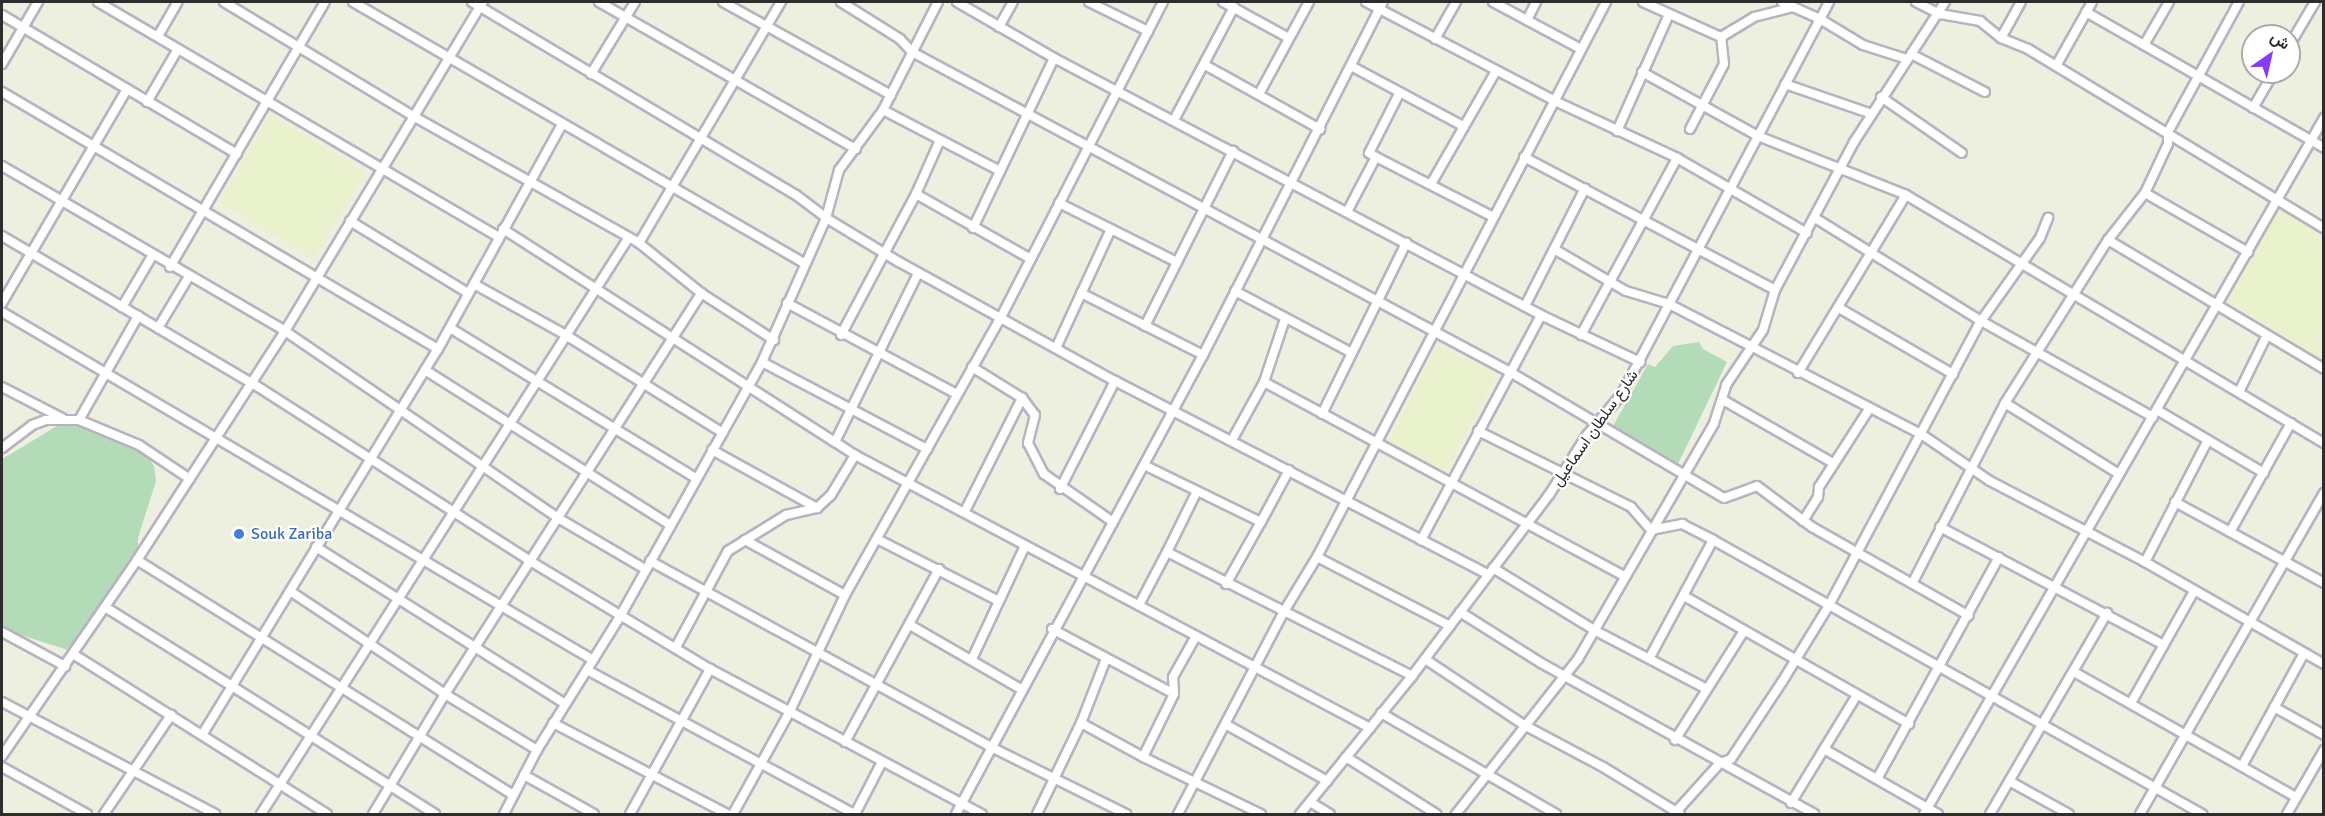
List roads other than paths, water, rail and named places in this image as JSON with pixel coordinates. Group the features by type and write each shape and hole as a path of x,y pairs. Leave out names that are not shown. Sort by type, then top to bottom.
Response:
{"street":[{"path":"2,64 38,2"},
{"path":"98,2 380,169 501,233 594,288 748,389 855,455 965,511 1082,577 1370,728"},
{"path":"158,36 178,2"},
{"path":"224,2 413,116 639,243 701,293 774,340"},
{"path":"170,267 297,45 325,2"},
{"path":"352,2 672,189 804,263"},
{"path":"472,2 482,4 591,74 796,195 826,219 1000,319 1421,540 1490,571 1594,630 1650,657 1707,689"},
{"path":"599,2 735,82 856,149"},
{"path":"591,74 635,2"},
{"path":"723,2 891,95"},
{"path":"639,243 703,139 781,2"},
{"path":"841,2 900,39 912,52 1510,372 1724,498 1757,486 1803,521 1970,616"},
{"path":"504,814 552,723 620,615 748,389 774,340 804,263 826,219 839,170 883,110 938,2"},
{"path":"957,2 1054,58 1348,210 1541,315 1640,362"},
{"path":"999,27 1013,2"},
{"path":"1089,2 1148,31"},
{"path":"733,814 790,711 845,595 879,540 1000,319 1115,90 1163,2"},
{"path":"1223,2 1289,38"},
{"path":"1259,94 1309,2"},
{"path":"1366,2 1381,5 1435,39 1496,71 1677,158 1807,233"},
{"path":"1435,39 1456,2"},
{"path":"1493,2 1581,49"},
{"path":"1527,20 1536,2"},
{"path":"1178,814 1196,785 1283,613 1347,501 1433,330 1606,2"},
{"path":"1643,2 1721,37"},
{"path":"1782,2 1820,19 1863,45 1909,57 1985,92"},
{"name":"شارع سلطان اسماعيل","path":"1300,814 1412,676 1565,472 1597,423 1615,405 1640,362 1697,249 1829,2"},
{"path":"1916,2 1940,14 1980,21 2001,38 2056,66 2168,132 2277,202 2324,228"},
{"path":"1456,814 1524,725 1565,676 1594,630 1724,400 1726,385 1749,345 1763,330 1775,290 1840,168 1881,97 1940,14 1945,2"},
{"path":"2001,38 2021,2"},
{"path":"2056,66 2092,2"},
{"path":"2144,45 2169,2"},
{"path":"1913,582 2005,403 2036,353 2077,295 2108,240 2145,193 2168,144 2168,132 2239,2"},
{"path":"2301,26 2316,2"},
{"path":"2,756 137,560 213,439 252,384 380,169 482,4"},
{"path":"956,814 1052,629 1203,355 1320,129 1381,5"},
{"path":"1174,120 1234,7"},
{"path":"1721,37 1754,16 1793,7"},
{"path":"2086,12 2324,148"},
{"path":"1617,131 1669,14"},
{"path":"2,15 237,153"},
{"path":"1690,129 1724,64 1721,37"},
{"path":"147,102 178,49"},
{"path":"973,228 1054,58"},
{"path":"1205,65 1320,129"},
{"path":"1351,66 1461,125"},
{"path":"1431,184 1461,125 1496,71"},
{"path":"1642,72 1758,136 1906,195 2021,260 2240,390 2324,443"},
{"path":"1785,84 1872,114"},
{"path":"2253,108 2267,84"},
{"path":"2,303 127,89"},
{"path":"2,92 314,279 438,349"},
{"path":"1400,92 1369,153 1494,217"},
{"path":"1881,97 1962,153"},
{"path":"883,110 1000,171"},
{"path":"1926,812 2324,118"},
{"path":"202,735 438,349 562,124"},
{"path":"841,335 916,194 940,140"},
{"path":"1145,326 1203,206 1233,151"},
{"path":"1348,210 1376,157"},
{"path":"1524,157 1775,290"},
{"path":"1581,335 1677,158"},
{"path":"2,166 188,278 285,331 558,518 647,565 707,592 991,747 1126,814"},
{"path":"1525,306 1585,188"},
{"path":"2145,193 2248,252"},
{"path":"916,194 1031,259"},
{"path":"1798,373 1872,255 1906,195"},
{"path":"1059,204 1177,262"},
{"path":"1815,218 1872,255 2036,353 2208,440 2264,473"},
{"path":"1425,659 1524,725 1604,767 1677,814 1719,764 1731,759 1795,661 1828,607 1854,551 1921,434 1981,321 2021,260 2040,238 2048,218"},
{"path":"350,221 468,293"},
{"path":"1056,348 1111,229"},
{"path":"2,236 252,384 371,457 530,561 711,669 982,814"},
{"path":"261,814 343,689 536,377 629,237"},
{"path":"2108,240 2324,369"},
{"path":"1322,414 1375,301 1406,243"},
{"path":"1554,249 1611,280 1626,291 1669,304 1798,373 1921,434 1990,481 2145,562 2324,664"},
{"path":"122,307 152,256"},
{"path":"835,442 918,273"},
{"path":"158,328 188,278"},
{"path":"474,284 564,334 723,433"},
{"path":"1235,291 1352,353"},
{"path":"373,814 444,694 476,648 642,382 701,293"},
{"path":"1081,293 1203,355"},
{"path":"787,303 841,335 957,394"},
{"path":"1839,308 1953,374"},
{"path":"2,312 213,439 339,508 593,660"},
{"path":"1421,540 1541,315"},
{"path":"79,420 138,316"},
{"path":"1232,440 1264,382 1285,319"},
{"path":"450,328 536,377 696,478"},
{"path":"2240,390 2267,335"},
{"path":"762,362 927,449"},
{"path":"972,367 1022,398 1035,415 1028,443 1044,474 1060,489 1113,522"},
{"path":"425,370 669,525"},
{"path":"1060,489 1115,381"},
{"path":"1264,382 1377,444 1528,522 1624,576"},
{"path":"2,387 62,418"},
{"path":"965,511 1022,398"},
{"path":"1724,400 1833,463"},
{"path":"2005,403 2119,474"},
{"path":"1803,521 1833,463 1869,409"},
{"path":"2,448 32,425 62,418 79,420 139,445 190,478"},
{"path":"2230,532 2291,423"},
{"path":"1478,431 1565,472 1631,507 1652,530"},
{"path":"2145,562 2208,440"},
{"path":"712,450 817,508"},
{"path":"676,647 728,551 786,515 817,508 828,500 855,455"},
{"path":"1144,465 1261,522"},
{"path":"1226,584 1289,470"},
{"path":"1139,605 1197,491"},
{"path":"2140,814 2324,493"},
{"path":"2175,502 2324,583"},
{"path":"1652,530 1682,524 1713,540 1937,669 2202,814"},
{"path":"1940,527 2056,586 2164,645"},
{"path":"746,540 845,595"},
{"path":"879,540 997,600"},
{"path":"1650,657 1713,540"},
{"path":"972,659 997,600 1025,546"},
{"path":"316,547 565,704"},
{"path":"1167,552 1283,613 1412,676"},
{"path":"1317,557 1450,626"},
{"path":"1877,779 1937,669 1970,616 1999,557"},
{"path":"137,560 513,795"},
{"path":"845,742 939,569"},
{"path":"290,591 444,694 537,750"},
{"path":"2131,703 2194,591"},
{"path":"1684,596 1909,724"},
{"path":"105,607 435,814"},
{"path":"1460,612 1675,740 1809,813"},
{"path":"1990,814 2043,728 2107,613"},
{"path":"910,625 1022,689"},
{"path":"1052,629 1174,694"},
{"path":"1675,740 1744,632"},
{"path":"2,633 65,666"},
{"path":"1143,757 1174,694 1173,677 1196,636"},
{"path":"2242,766 2304,653"},
{"path":"73,654 327,814"},
{"path":"1037,814 1081,723 1106,659"},
{"path":"630,814 711,669"},
{"path":"587,670 761,766 854,814 882,762"},
{"path":"2074,672 2296,797"},
{"path":"1791,803 1857,694"},
{"path":"2,702 215,814"},
{"path":"2274,707 2324,735"},
{"path":"1381,713 1556,814"},
{"path":"104,814 171,716"},
{"path":"552,723 727,814"},
{"path":"1081,723 1196,785 1261,814"},
{"path":"1227,725 1327,781"},
{"path":"1824,748 1877,779 1926,812 1938,814"},
{"path":"2287,814 2324,750"},
{"path":"1346,757 1436,814"},
{"path":"2,767 87,814"},
{"path":"524,775 594,814"},
{"path":"2011,782 2069,814"},
{"path":"1310,802 1330,814"}],"place":[{"name":"Souk Zariba","path":"239,534"}]}
